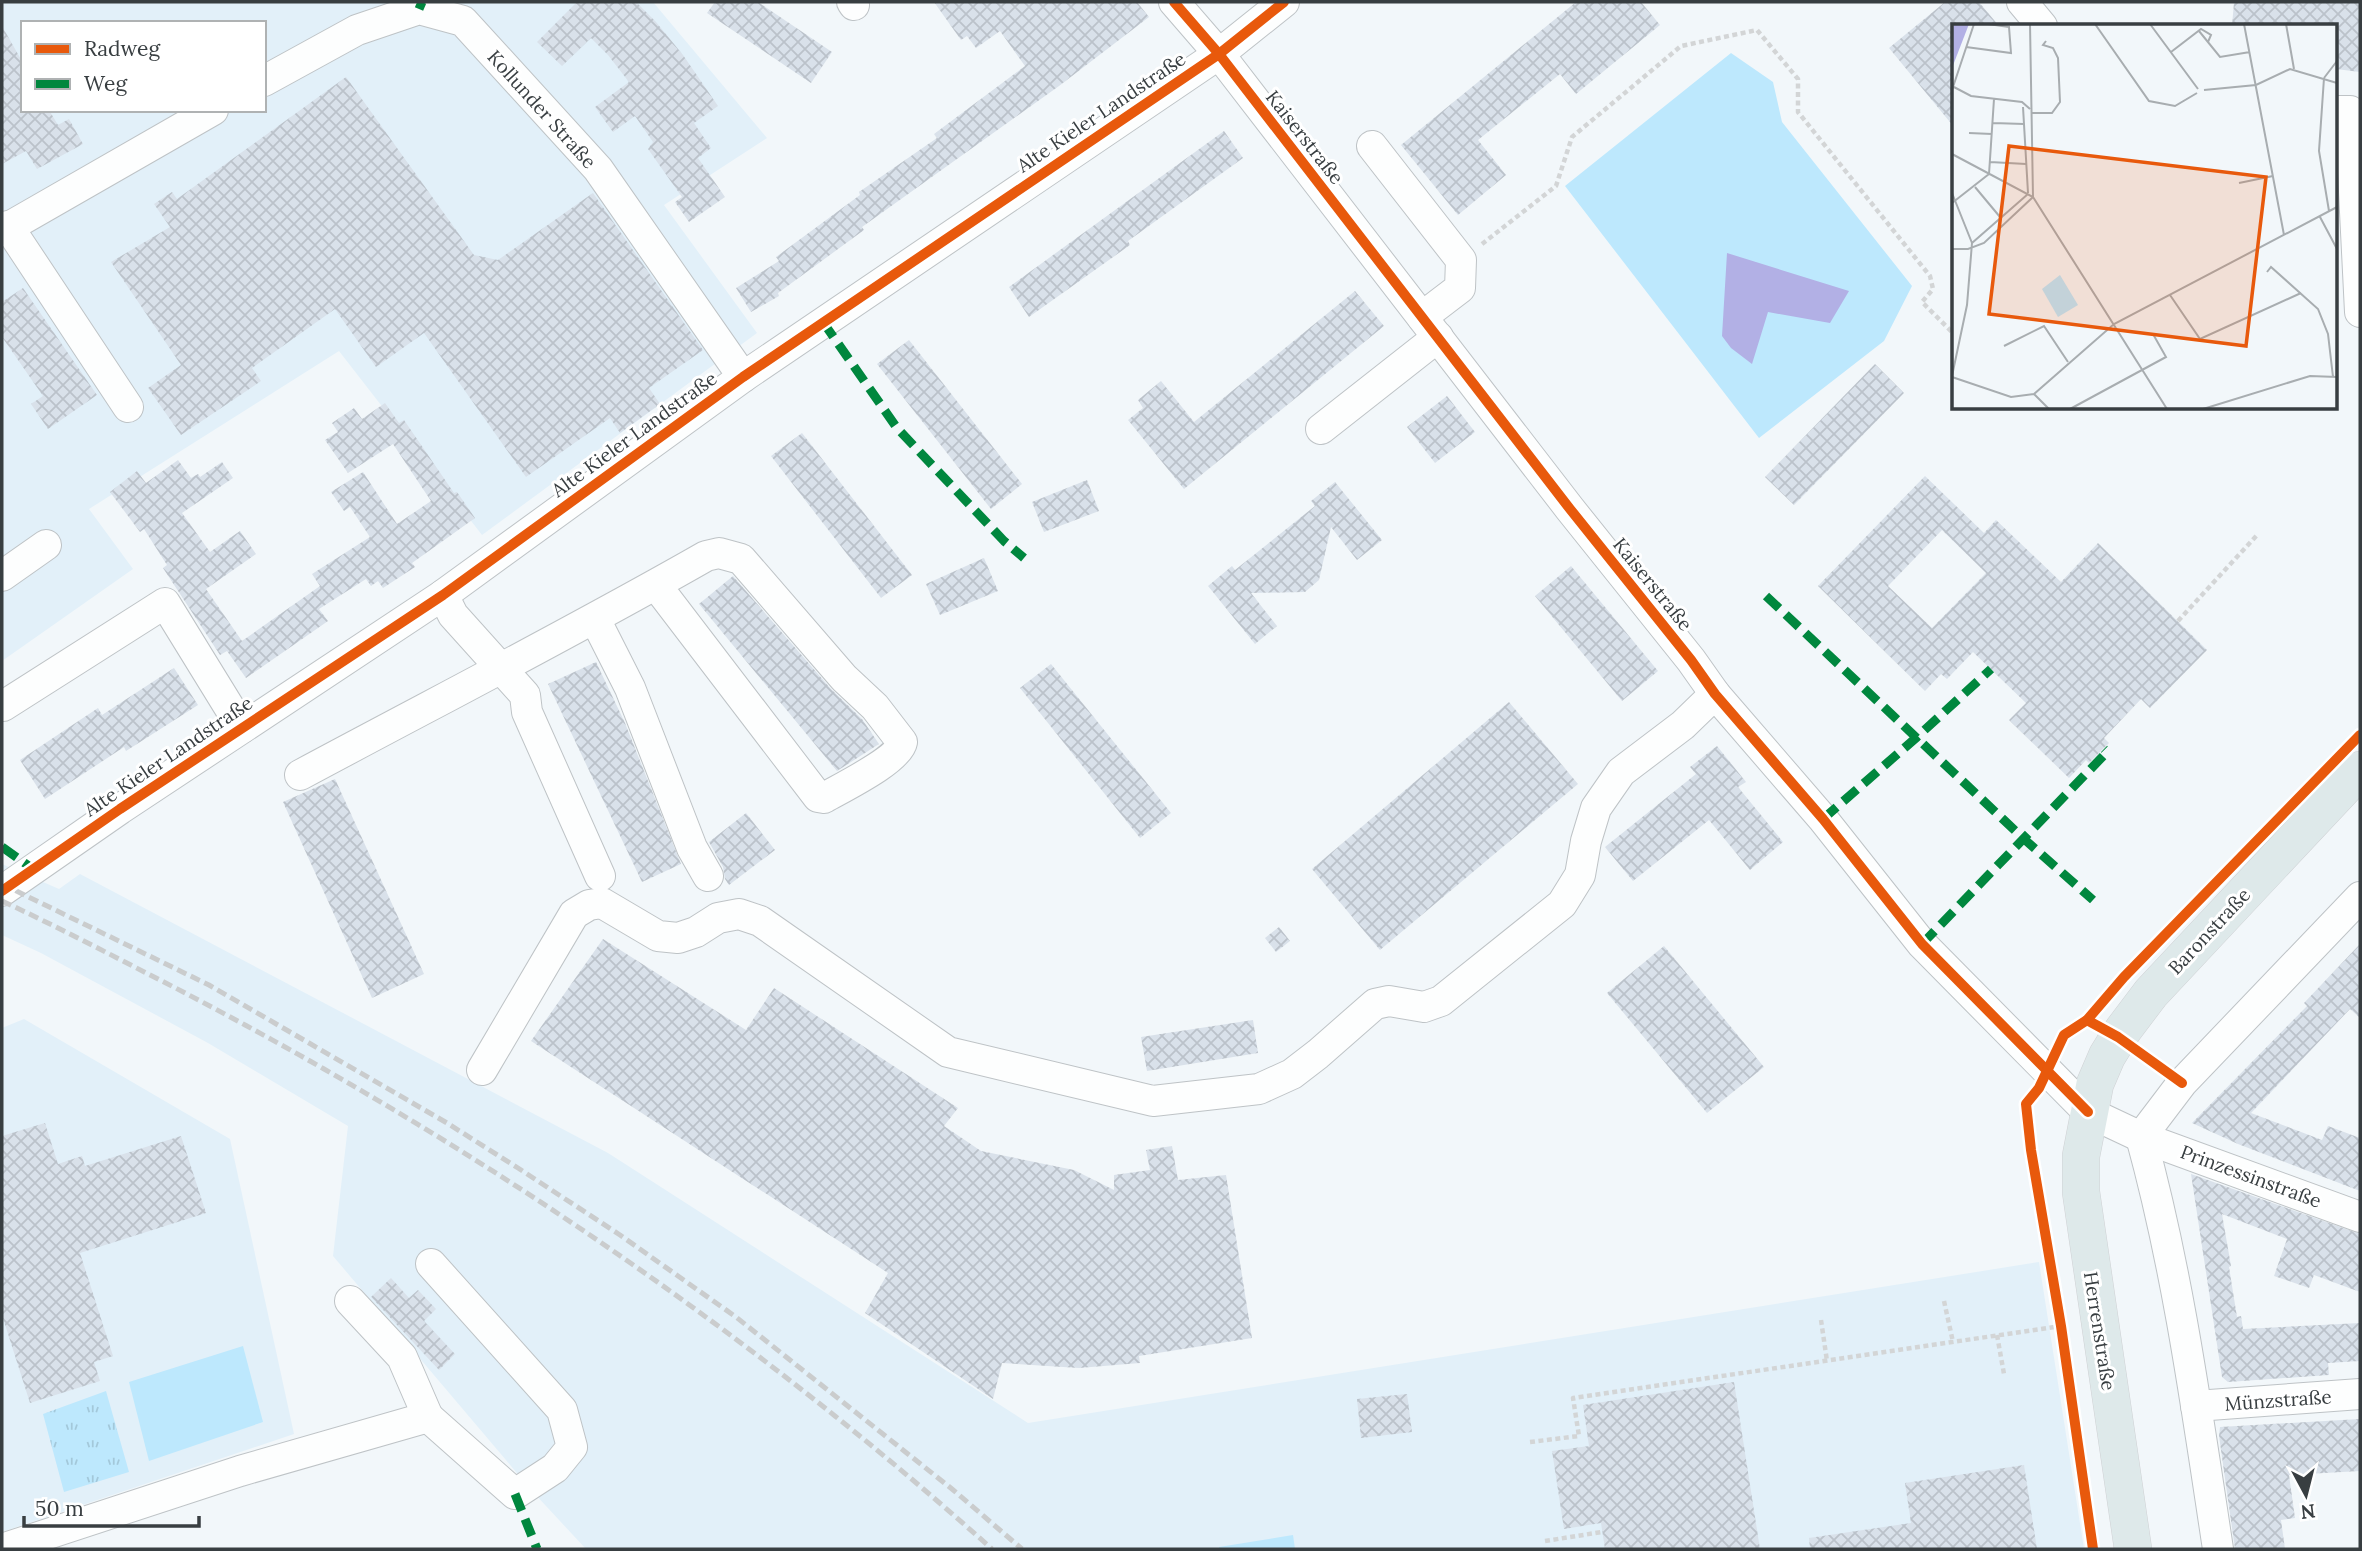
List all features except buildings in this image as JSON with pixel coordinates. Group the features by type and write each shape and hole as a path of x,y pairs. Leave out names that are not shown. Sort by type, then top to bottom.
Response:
{"main road":[{"name":"Baronstraße","path":"2088,1112 2095,1084 2107,1056 2151,993 2360,770"},
{"name":"Herrenstraße","path":"2088,1112 2081,1156 2081,1192 2133,1549"}],"street":[{"name":"Kaiserstraße","path":"1174,2 1219,54 1715,694 1823,819 1922,944 2088,1112"},
{"name":"Alte Kieler Landstraße","path":"2,891 120,809 443,595 743,377 1219,54 1284,2"},
{"path":"2022,2 2040,24"},
{"name":"Kollunder Straße","path":"266,80 357,30 419,9 463,21 598,169 743,377"},
{"path":"2338,111 2350,111 2345,196 2360,312 2338,315"},
{"path":"128,407 5,228 208,112"},
{"path":"1321,429 1430,327 1460,288 1461,260 1373,146"},
{"path":"2,576 46,545"},
{"path":"300,775 595,619 656,584 706,556 719,553 741,559 844,678 874,707 902,742 901,748 887,760 824,798 818,797 656,584"},
{"path":"443,595 453,615 525,695 527,712 600,876"},
{"path":"3,706 165,603 242,728"},
{"path":"595,619 630,688 692,848 708,876"},
{"path":"482,1070 574,914 589,905 602,903 658,936 678,938 696,932 718,918 739,914 760,921 948,1052 1153,1101 1259,1089 1292,1074 1375,1004 1389,1001 1424,1007 1441,1001 1562,904 1580,875 1596,808 1620,772 1683,725 1715,694"},
{"path":"2218,1549 2196,1406 2156,1192 2141,1136 2182,1083 2360,897"},
{"name":"Prinzessinstraße","path":"2088,1112 2141,1136 2360,1217"},
{"path":"350,1301 402,1357 428,1417 516,1494 555,1468 572,1447 562,1409 430,1264"},
{"name":"Münzstraße","path":"2196,1406 2360,1394"},
{"path":"2,1549 240,1471 428,1417"}],"path":[{"path":"1461,260 1556,186 1572,137 1681,46 1757,30 1798,79 1798,112 1930,276 1933,289 1922,302 1952,332"},
{"path":"2178,621 2258,534"},
{"path":"1944,1301 1953,1342"},
{"path":"1821,1320 1827,1361"},
{"path":"1530,1442 1578,1436 1573,1398 2061,1326"},
{"path":"1997,1335 2004,1374"},
{"path":"1545,1541 1602,1532"}],"shaded area":[{"path":"2,2 653,2 767,138 664,205 757,333 482,535 339,351 89,509 133,569 2,661"},
{"path":"1727,253 1849,291 1830,323 1768,312 1752,364 1731,348 1722,336"},
{"path":"2,864 59,889 80,874 608,1153 1028,1423 2039,1262 2084,1549 586,1549 533,1492 333,1256 348,1126 208,1043 41,953 2,935"},
{"path":"24,1019 230,1139 294,1434 2,1532 2,1028"}],"green space":[{"path":"1731,53 1773,82 1782,122 1912,286 1884,341 1759,438 1565,186"},
{"path":"243,1346 263,1422 149,1461 129,1382"},
{"path":"106,1391 129,1472 64,1492 43,1414"},
{"path":"1293,1535 1295,1549 1219,1549 1219,1547"}],"railway":[{"path":"2,884 209,985 447,1123 518,1168 620,1235 736,1317 952,1489 1022,1549"},
{"path":"2,901 273,1040 490,1169 698,1311 799,1387 992,1549"}],"marked path":[{"path":"419,9 422,2"},
{"path":"823,322 897,428 1004,541 1024,558"},
{"path":"1766,596 2024,839 2093,900"},
{"path":"1823,819 1991,669"},
{"path":"1922,944 2107,752 2104,749"},
{"path":"2,847 33,869"},
{"path":"515,1494 537,1549"}],"cycle path":[{"path":"1174,2 1219,54 1715,694 1823,819 1922,944 2088,1112"},
{"path":"2,891 120,809 443,595 743,377 1219,54 1284,2"},
{"path":"2093,1549 2026,1104 2039,1088 2064,1035 2087,1020 2124,977 2360,735"},
{"path":"2087,1020 2118,1037 2182,1083"}]}
